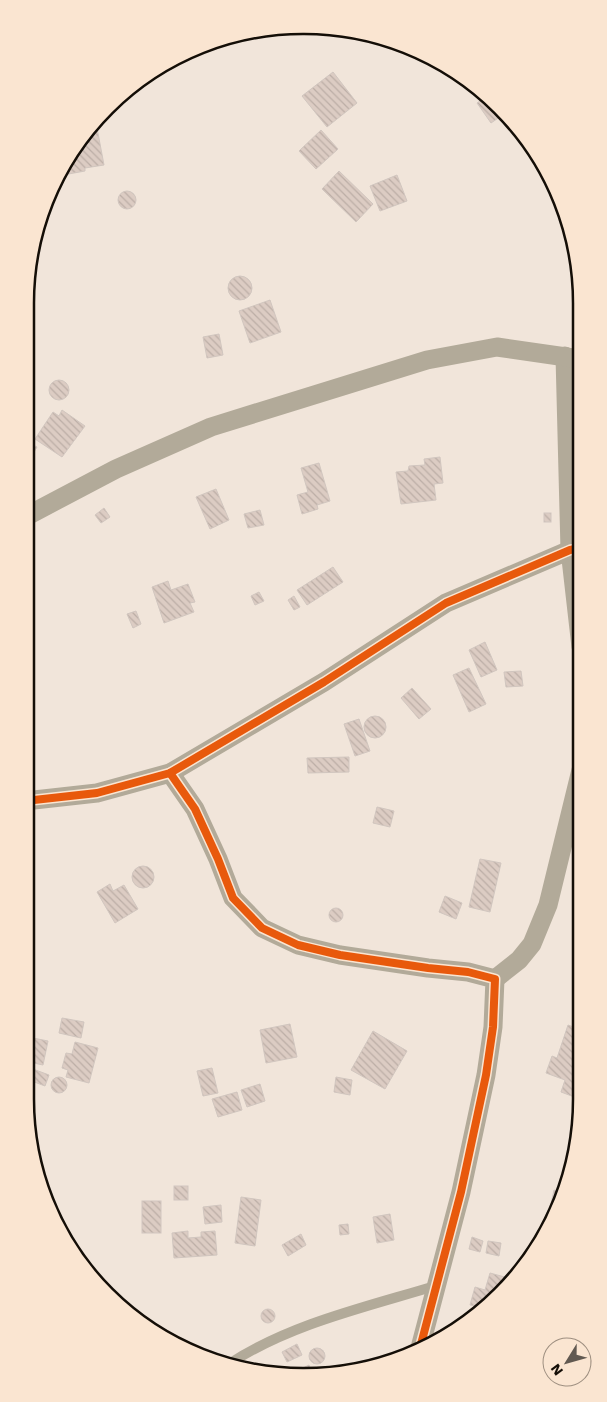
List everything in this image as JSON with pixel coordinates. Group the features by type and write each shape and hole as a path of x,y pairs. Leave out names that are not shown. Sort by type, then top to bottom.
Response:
{"street":[{"path":"34,512 116,469 211,427 418,362 497,347 573,358"},
{"path":"34,800 97,793 170,773 324,682 446,603 573,550"},
{"path":"170,773 195,809 218,859 233,898 262,928 298,945 340,955 468,972 495,979"},
{"path":"422,1341 460,1192 486,1075 493,1027 495,979 518,960 532,944 548,905 573,803"}],"lane":[{"path":"236,1359 250,1350 309,1325 435,1286"}],"building":[{"path":"333,72 357,103 327,127 302,96"},
{"path":"481,101 498,118 491,123 477,103"},
{"path":"97,130 104,165 85,168 85,171 67,174 89,139"},
{"path":"321,130 338,149 316,169 299,151"},
{"path":"339,171 373,204 356,222 322,189"},
{"path":"397,175 407,201 380,211 370,186"},
{"path":"127,191 133,194 136,200 133,206 127,209 121,206 118,200 121,194"},
{"path":"240,276 245,277 251,283 251,293 245,299 240,300 235,299 229,293 228,288 229,283 235,277"},
{"path":"270,300 281,332 250,343 239,311"},
{"path":"219,334 223,355 207,358 203,337"},
{"path":"55,380 63,380 69,386 69,394 63,400 55,400 49,394 49,386"},
{"path":"62,410 85,426 62,457 35,439 53,412 59,416"},
{"path":"440,457 443,483 434,484 436,500 401,504 396,472 408,471 409,466 425,465 424,459"},
{"path":"319,463 330,501 317,505 318,509 302,514 297,495 308,492 301,468"},
{"path":"216,489 229,520 210,529 196,497"},
{"path":"104,508 110,517 101,523 95,515"},
{"path":"260,510 264,525 248,528 244,514"},
{"path":"544,513 551,513 551,522 544,522"},
{"path":"333,567 343,582 307,605 297,590"},
{"path":"168,581 171,590 188,584 195,602 190,603 194,612 164,623 152,587"},
{"path":"259,592 264,601 255,605 251,596"},
{"path":"294,596 300,607 294,610 288,600"},
{"path":"136,611 141,624 133,628 127,614"},
{"path":"485,642 497,670 481,677 469,650"},
{"path":"469,668 486,704 469,712 453,675"},
{"path":"521,671 523,686 506,687 504,672"},
{"path":"412,688 431,709 419,719 401,698"},
{"path":"375,716 383,719 386,727 383,735 375,738 367,735 364,727 367,719"},
{"path":"359,719 370,751 355,756 344,724"},
{"path":"349,757 349,772 308,773 307,758"},
{"path":"377,807 394,811 390,827 373,823"},
{"path":"480,859 501,863 490,912 469,907"},
{"path":"139,866 147,866 154,873 154,881 147,888 139,888 132,881 132,873"},
{"path":"110,884 113,891 124,885 138,909 115,923 97,892"},
{"path":"445,896 462,903 456,919 439,912"},
{"path":"336,908 341,910 343,915 341,920 336,922 331,920 329,915 331,910"},
{"path":"62,1018 84,1022 81,1038 59,1033"},
{"path":"290,1024 297,1057 266,1063 260,1030"},
{"path":"568,1025 573,1027 573,1096 561,1092 565,1080 546,1073 552,1056 557,1058"},
{"path":"373,1031 407,1051 385,1089 351,1070"},
{"path":"34,1038 48,1041 43,1065 34,1063"},
{"path":"75,1042 98,1048 89,1083 66,1077 68,1070 62,1068 66,1053 72,1054"},
{"path":"212,1068 218,1093 203,1096 197,1071"},
{"path":"34,1069 49,1075 45,1086 34,1082"},
{"path":"59,1077 65,1079 67,1085 65,1091 59,1093 53,1091 51,1085 53,1079"},
{"path":"336,1077 352,1080 350,1095 334,1092"},
{"path":"260,1084 265,1101 247,1107 241,1090"},
{"path":"237,1092 242,1110 218,1117 212,1099"},
{"path":"174,1186 188,1186 188,1200 174,1200"},
{"path":"554,1190 557,1191 553,1202 551,1204"},
{"path":"241,1197 261,1200 255,1246 235,1243"},
{"path":"142,1201 161,1201 161,1233 142,1233"},
{"path":"221,1205 222,1222 205,1224 203,1207"},
{"path":"390,1214 394,1240 377,1243 373,1217"},
{"path":"348,1224 349,1234 340,1235 339,1225"},
{"path":"188,1231 188,1238 201,1237 201,1232 215,1231 217,1255 174,1258 172,1233"},
{"path":"301,1234 306,1245 288,1256 282,1245"},
{"path":"472,1237 483,1241 480,1252 469,1249"},
{"path":"488,1241 501,1243 499,1256 486,1253"},
{"path":"490,1273 505,1277 475,1306 470,1305 475,1287 485,1290"},
{"path":"265,1309 271,1309 275,1316 271,1323 265,1323 261,1319 261,1313"},
{"path":"297,1344 302,1355 287,1362 282,1352"},
{"path":"317,1348 323,1350 325,1356 323,1362 317,1364 311,1362 309,1356 311,1350"}],"cycle path":[{"path":"34,800 97,793 170,773 324,682 446,603 573,549"},
{"path":"170,773 195,809 218,859 233,898 262,928 298,945 340,955 468,972 495,979 493,1027 486,1075 461,1192 422,1341"}]}
